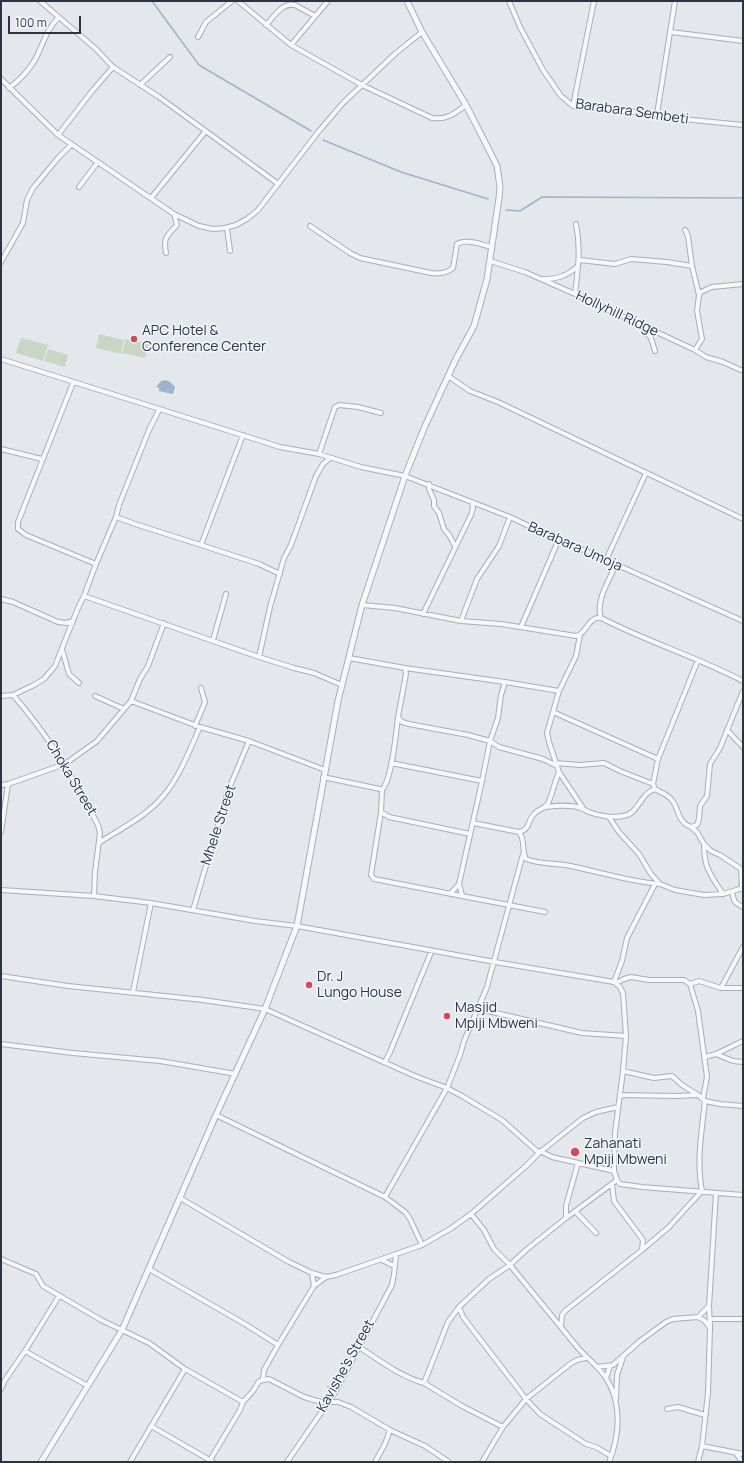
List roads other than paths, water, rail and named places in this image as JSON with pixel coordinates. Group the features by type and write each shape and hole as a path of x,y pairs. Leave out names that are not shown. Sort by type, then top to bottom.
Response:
{"street":[{"path":"40,1 96,49 113,66 159,97 277,183"},
{"path":"198,36 206,22 232,1"},
{"path":"238,1 291,45 362,86 432,118 441,119 452,115 466,106"},
{"path":"291,45 328,1"},
{"path":"41,1462 122,1330 216,1115 265,1009 297,926 323,777 342,685 362,605 405,476 425,426 448,376 474,326 484,292 500,198 499,176 491,154 466,106 422,32 407,1"},
{"name":"Barabara Sembeti","path":"509,1 520,27 543,70 561,96 573,106 657,114 683,119 743,125"},
{"path":"573,106 594,1"},
{"path":"657,114 675,1"},
{"path":"266,25 280,9 291,4 316,16"},
{"path":"9,88 18,82 34,62 48,30 59,17"},
{"path":"1,79 58,135 174,214 199,226 213,229 227,228 247,219 258,210 277,183 343,103 396,52 422,32"},
{"path":"671,32 743,41"},
{"path":"140,85 170,57"},
{"path":"58,135 113,66"},
{"path":"151,198 205,132"},
{"path":"1,262 23,223 27,200 33,188 72,144"},
{"path":"79,187 98,162"},
{"path":"166,252 164,242 177,225 174,214"},
{"path":"575,294 580,260 580,240 576,224"},
{"path":"310,226 360,258 439,274 453,268 457,244 461,241 492,247"},
{"path":"227,228 230,251"},
{"path":"685,230 688,236 692,266 699,295 697,311 702,339 695,350"},
{"path":"580,260 615,264 631,259 692,266"},
{"name":"Hollyhill Ridge","path":"490,261 525,272 695,350 706,357 723,362 743,371"},
{"path":"539,279 559,278 571,273 579,266"},
{"path":"699,295 712,287 743,284"},
{"path":"641,325 651,338 655,351"},
{"name":"Barabara Umoja","path":"1,359 73,383 280,447 319,454 361,468 405,476 429,484 510,517 554,538 658,582 743,621"},
{"path":"448,376 470,391 743,520"},
{"path":"73,383 18,522 18,530 26,535 96,564"},
{"path":"319,454 335,407 338,405 358,407 381,413"},
{"path":"1,696 13,695 32,686 47,676 55,666 116,517 119,505 149,430 159,410"},
{"path":"201,545 243,435"},
{"path":"1,450 42,459"},
{"path":"259,657 270,607 284,558 291,545 316,476 323,464 330,458"},
{"path":"606,560 646,473"},
{"path":"429,484 429,489 434,500 434,506 439,513 444,529 450,536 455,546"},
{"path":"423,614 471,515 473,508 472,502"},
{"path":"116,517 259,564 280,574"},
{"path":"461,621 477,579 499,546 510,517"},
{"path":"521,627 559,539"},
{"path":"599,618 599,608 616,565"},
{"path":"213,640 226,594"},
{"path":"84,596 259,657 314,673 342,685"},
{"path":"1,599 13,602 58,622 66,623 73,621"},
{"path":"362,605 395,608 461,621 501,624 580,636"},
{"path":"583,808 559,772 547,733 559,691 576,656 580,636 589,624 599,618"},
{"path":"599,618 664,647 698,660 743,681"},
{"path":"1,785 8,784 65,764 97,741 131,701 140,678 148,666 164,623"},
{"path":"62,648 69,674 79,683"},
{"path":"349,658 559,691"},
{"path":"523,854 526,859 535,863 566,866 658,884 676,890 704,895 723,894 742,889 741,869 720,855 711,852 697,832 681,820 672,800 655,789 653,784 658,759 698,660"},
{"path":"405,668 406,674 398,717 392,763 385,787 382,790 381,812 371,875 374,879 510,904 545,912"},
{"path":"462,895 459,884 490,741 498,718 501,695 506,682"},
{"path":"100,842 141,816 165,795 185,760 197,727 205,702 201,688"},
{"path":"697,832 700,806 707,796 710,764 720,748 743,690"},
{"name":"Choka Street","path":"13,695 65,764 98,824 100,842 95,872 94,896"},
{"path":"95,696 124,709"},
{"path":"131,701 197,727 249,741 325,770"},
{"path":"553,712 658,759"},
{"path":"398,717 402,722 455,732 490,741 499,748 543,759 556,764 580,765 604,763 653,784"},
{"path":"727,730 743,747"},
{"name":"Mhele Street","path":"193,910 228,791 249,741"},
{"path":"392,763 482,781"},
{"path":"473,823 519,832 527,828 534,813 544,807 549,801 559,772"},
{"path":"323,777 382,790"},
{"path":"1,832 8,784"},
{"path":"544,807 574,806 583,808 590,812 609,816 624,816 630,814 635,809 644,795 655,789"},
{"path":"381,812 389,817 470,834"},
{"path":"609,816 618,832 639,854 658,884"},
{"path":"691,827 697,825"},
{"path":"385,1197 447,1088 464,1041 479,1009 495,962 523,854 524,840 519,832"},
{"path":"704,844 704,855 707,869 723,894"},
{"path":"451,893 459,884"},
{"path":"615,982 622,961 627,938 658,884"},
{"path":"1,890 94,896 151,903 255,921 297,926 615,982 637,977 649,980 684,980 690,984 698,1011 707,1077 699,1152 700,1183 702,1191"},
{"path":"732,892 736,905 743,907"},
{"path":"133,992 151,903"},
{"path":"721,988 743,947"},
{"path":"385,1062 432,950"},
{"path":"1,976 68,986 203,1000 265,1009 415,1076 447,1088 502,1120 540,1152 552,1157 614,1171"},
{"path":"690,984 699,981 721,988 743,988"},
{"path":"615,982 623,993 626,1036 618,1107 614,1171 616,1178 620,1184 642,1187 743,1195"},
{"path":"479,1009 582,1033 626,1036"},
{"path":"705,1056 716,1054 743,1040"},
{"path":"1,1044 160,1062 236,1074"},
{"path":"716,1054 733,1061 743,1062"},
{"path":"623,1071 654,1078 672,1076 682,1085 704,1099 720,1104 743,1106"},
{"path":"620,1095 698,1095"},
{"path":"263,1379 264,1370 314,1286 326,1277 382,1260 422,1245 450,1229 471,1214 540,1152 583,1118 596,1112 618,1107"},
{"path":"216,1115 385,1197 405,1212 410,1219 422,1245"},
{"path":"566,1218 566,1206 578,1163"},
{"path":"424,1382 448,1322 458,1307 489,1279 510,1265 526,1250 566,1218 612,1184 616,1178"},
{"path":"612,1184 614,1201 643,1240 649,1243"},
{"path":"552,1315 562,1315 642,1250 669,1227 702,1191"},
{"path":"698,1462 702,1446 709,1372 709,1306 716,1193"},
{"path":"180,1198 264,1248 312,1273 326,1277"},
{"path":"575,1211 596,1233"},
{"path":"471,1214 484,1230 494,1249 510,1265 586,1358 597,1367 606,1378 616,1402"},
{"path":"642,1250 643,1240"},
{"name":"Kavishe’s Street","path":"287,1462 334,1394 374,1316 392,1285 396,1255"},
{"path":"1,1259 36,1274 43,1286 59,1296 101,1320 149,1343 184,1369 243,1402"},
{"path":"382,1260 394,1266"},
{"path":"149,1269 245,1324 278,1345"},
{"path":"312,1273 314,1286"},
{"path":"1,1389 3,1379 25,1351 59,1296"},
{"path":"698,1317 709,1306"},
{"path":"458,1307 463,1318 526,1399 540,1414 586,1444 596,1447 611,1456"},
{"path":"561,1326 562,1315"},
{"path":"597,1367 610,1366 623,1357 640,1341 666,1322 673,1319 698,1317 705,1321 710,1328"},
{"path":"710,1319 743,1319"},
{"path":"359,1347 395,1370 417,1381 424,1382 503,1428"},
{"path":"577,1360 578,1348"},
{"path":"25,1351 88,1386"},
{"path":"609,1462 615,1440 618,1414 616,1402 617,1375 623,1357"},
{"path":"482,1462 503,1428 526,1399 577,1360 586,1358"},
{"path":"606,1378 610,1366"},
{"path":"130,1462 184,1369"},
{"path":"151,1426 212,1461 243,1402 253,1391 259,1381 263,1379 270,1379 304,1397 321,1402 338,1402 351,1407 449,1462"},
{"path":"334,1394 338,1402"},
{"path":"667,1409 678,1407 705,1415"},
{"path":"375,1462 385,1444 390,1430"},
{"path":"702,1446 743,1454"},
{"path":"736,1453 742,1462"}],"water":[{"path":"166,380 175,387 173,394 159,391 159,388 156,387 161,381"}],"waterway":[{"path":"152,1 199,65 311,131"},
{"path":"323,140 401,172 488,199"},
{"path":"506,210 520,211 542,197 743,198"}],"place":[{"name":"APC Hotel & Conference Center","path":"134,339"},
{"name":"Dr. J Lungo House","path":"309,985"},
{"name":"Masjid Mpiji Mbweni","path":"447,1016"},
{"name":"Zahanati Mpiji Mbweni","path":"575,1152"}]}
